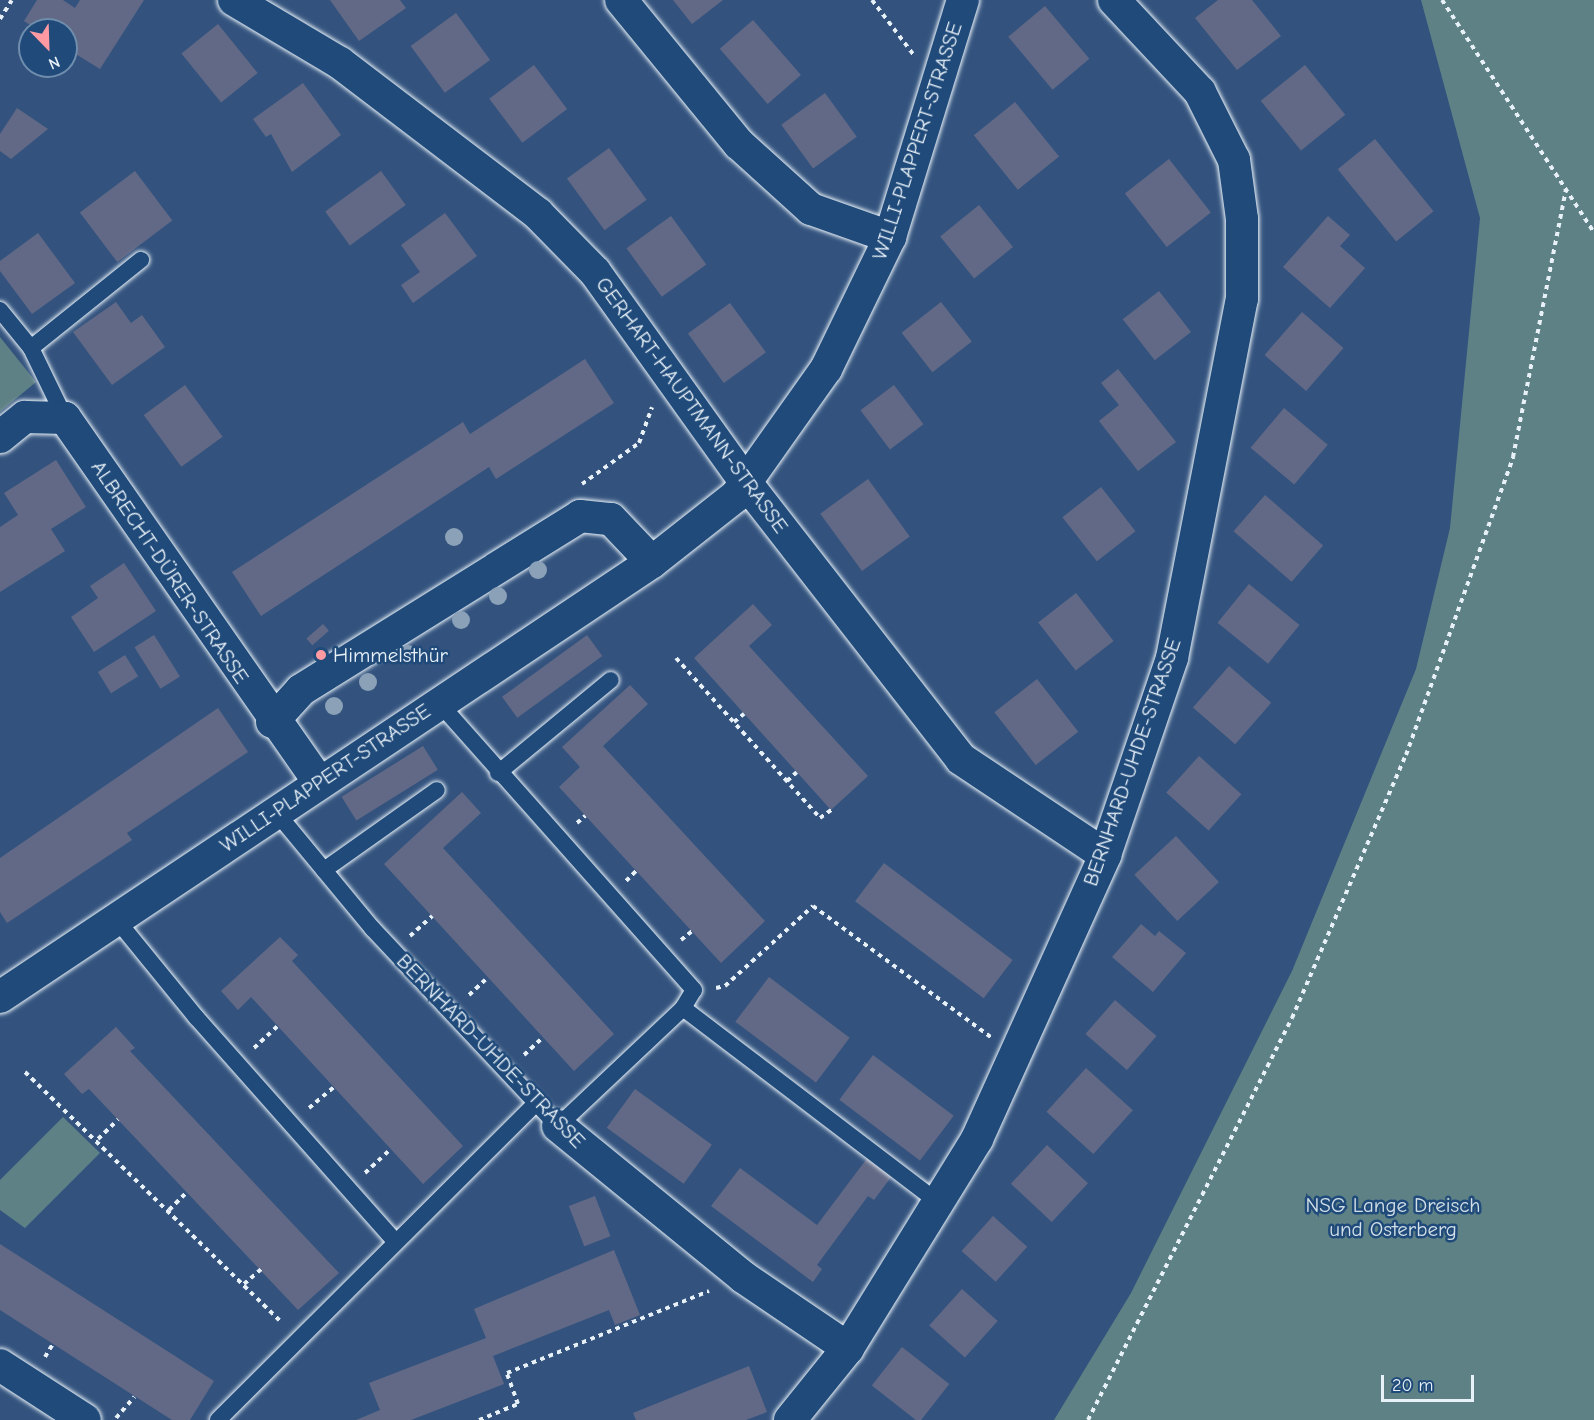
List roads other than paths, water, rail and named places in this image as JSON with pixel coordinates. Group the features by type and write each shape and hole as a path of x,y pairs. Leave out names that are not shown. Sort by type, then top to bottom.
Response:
{"street":[{"name":"GERHART-HAUPTMANN-STRASSE","path":"234,0 340,63 538,214 595,272 747,484 961,759 1105,855"},
{"path":"621,0 740,144 811,209 890,237"},
{"name":"WILLI-PLAPPERT-STRASSE","path":"5,984 116,919 438,702 652,562 747,484 826,369 890,237 939,87 963,0"},
{"name":"BERNHARD-UHDE-STRASSE","path":"790,1420 848,1347 939,1203 1015,1056 1105,855 1172,658 1240,310 1242,219 1234,160 1200,92 1114,0"},
{"path":"0,437 25,417 65,418"},
{"name":"ALBRECHT-DÜRER-STRASSE","path":"65,418 272,722 319,782"},
{"path":"272,722 301,690 569,520 604,516 652,562"},
{"name":"BERNHARD-UHDE-STRASSE","path":"558,1126 743,1277 848,1347"},
{"path":"0,1365 101,1419"}],"lane":[{"path":"31,348 141,260"},
{"path":"0,310 31,348 65,418"},
{"path":"498,773 611,680"},
{"path":"438,702 498,773 694,990 683,1008 558,1126"},
{"path":"324,870 436,790"},
{"name":"BERNHARD-UHDE-STRASSE","path":"276,812 324,870 558,1126"},
{"path":"116,919 237,1064 395,1241"},
{"path":"683,1008 939,1203"},
{"path":"218,1420 395,1241 536,1103"}],"place":[{"name":"Himmelsthür","path":"321,655"}],"park label":[{"name":"NSG Lange Dreisch und Osterberg","path":"1393,1217"}]}
